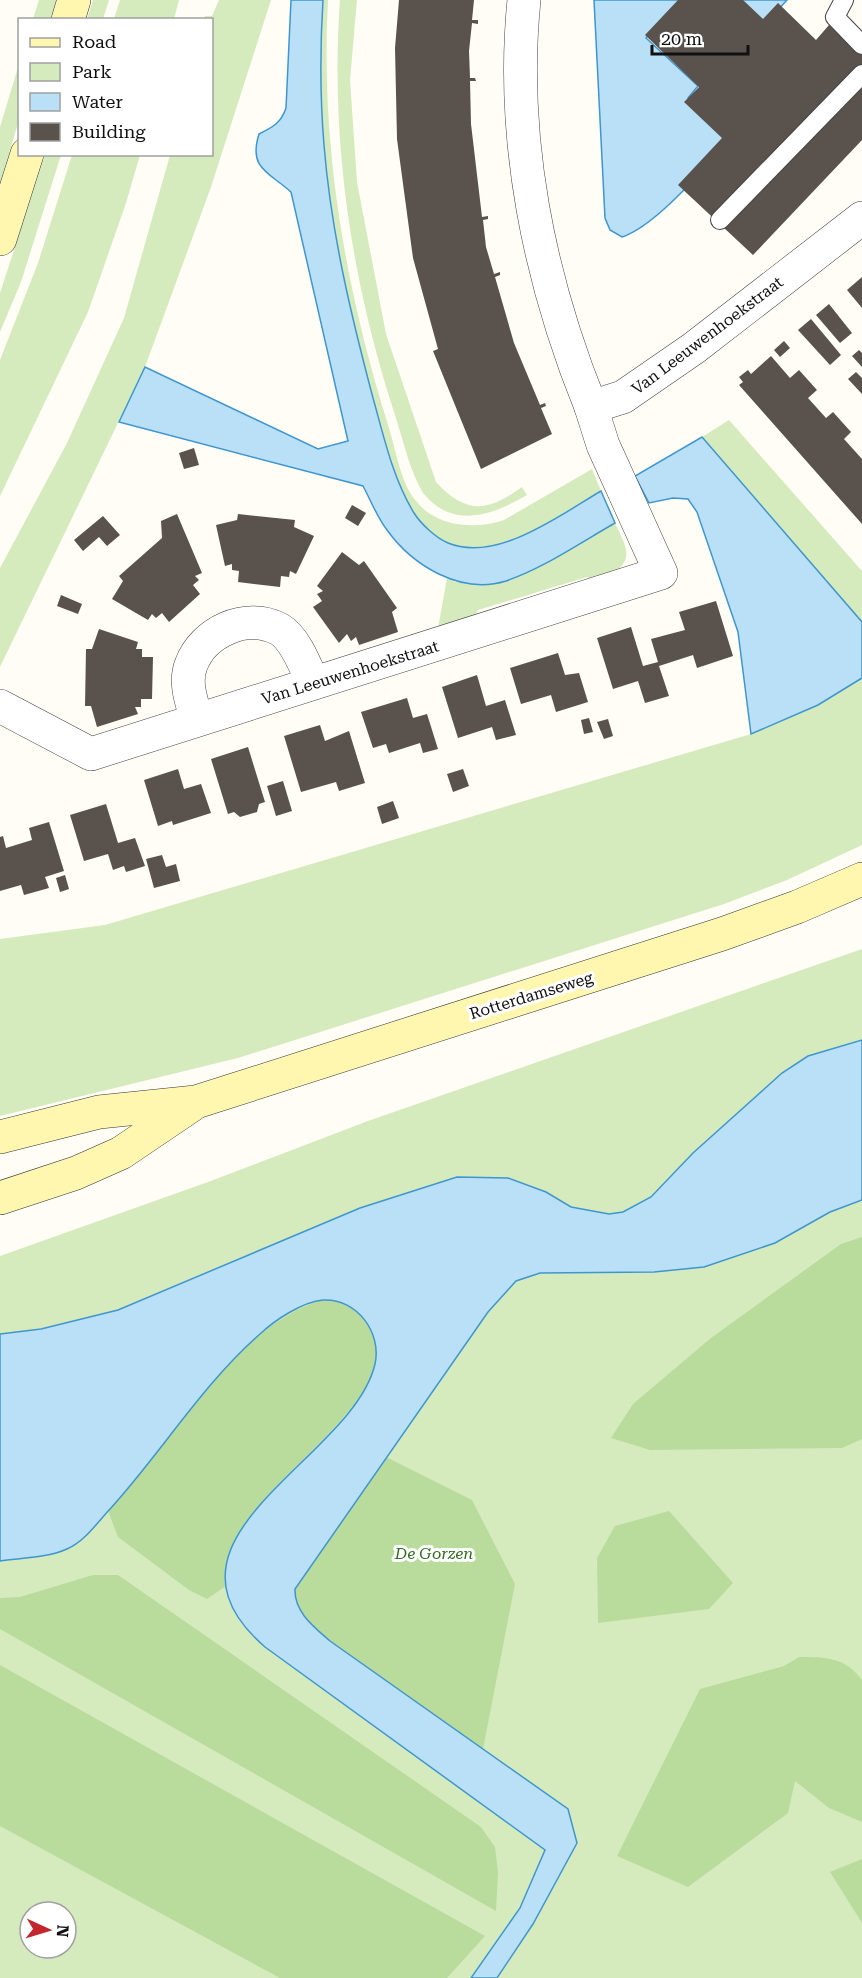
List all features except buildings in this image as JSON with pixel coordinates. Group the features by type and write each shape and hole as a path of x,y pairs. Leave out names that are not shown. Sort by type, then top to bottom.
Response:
{"main road":[{"path":"69,18 74,0"},
{"path":"0,239 26,156"},
{"name":"Rotterdamseweg","path":"0,1137 99,1112 196,1102 722,934 797,907 862,879"},
{"name":"Rotterdamseweg","path":"0,1198 76,1173 121,1153 196,1102"}],"street":[{"path":"524,0 522,122 533,211 548,285 572,360 591,407"},
{"name":"Van Leeuwenhoekstraat","path":"0,706 91,754 608,592 661,573 603,445 591,407 623,397 694,348 862,218"},
{"path":"197,720 189,693 190,666 204,643 226,627 253,623 279,629 302,655 313,683"}],"lane":[{"path":"844,0 835,17 862,45"},
{"path":"720,220 862,74"}],"green space":[{"path":"39,0 57,0 50,18 33,18"},
{"path":"93,0 109,0 103,18 87,18"},
{"path":"120,0 179,0 174,18 114,18"},
{"path":"219,0 271,0 211,187 145,367 0,667 0,568 67,443 124,318 170,156 213,156 213,18 204,18 212,16"},
{"path":"323,0 328,0 328,108 332,162 348,268 373,373 399,465 411,493 424,510 434,516 457,524 481,525 504,520 592,469 601,491 528,534 507,542 487,547 467,547 443,541 417,517 395,472 357,336 342,273 331,209 322,109"},
{"path":"340,0 357,0 350,80 357,182 386,334 436,482 447,493 468,505 488,505 522,487 527,495 487,513 460,515 447,512 435,505 423,493 410,464 379,362 355,260 341,157 338,105"},
{"path":"18,67 18,123 0,183 0,127"},
{"path":"45,156 61,156 21,282 0,332 0,293"},
{"path":"72,156 140,156 88,312 0,496 0,360 38,263"},
{"path":"729,420 862,571 862,622 702,437"},
{"path":"615,523 624,543 626,557 619,569 602,583 587,577 478,610 469,625 437,634 447,578 455,582 505,581 538,566"},
{"path":"862,678 862,845 787,880 724,904 238,1058 0,1116 0,939 105,925 751,734 818,705"},
{"name":"De Gorzen","path":"862,949 862,1978 0,1978 0,1256 208,1182 368,1121"},
{"path":"862,1237 862,1439 842,1448 650,1450 611,1438 633,1404 711,1338 841,1244"},
{"path":"322,1300 348,1306 368,1325 376,1355 366,1387 342,1419 249,1518 230,1552 226,1586 207,1599 189,1590 118,1537 108,1511 204,1391 231,1361 260,1335 290,1314"},
{"path":"386,1457 472,1500 515,1584 483,1749 330,1641 306,1618 298,1605 295,1589"},
{"path":"669,1511 733,1583 709,1609 598,1623 597,1558 615,1526"},
{"path":"93,1575 118,1575 481,1827 495,1847 498,1872 496,1911 0,1629 0,1598 20,1597"},
{"path":"799,1657 834,1660 856,1672 862,1680 862,1822 829,1808 795,1781 788,1813 688,1887 617,1856 700,1689 784,1666"},
{"path":"0,1665 485,1936 447,1978 280,1978 0,1826"},
{"path":"862,1859 862,1923 830,1872"}],"water":[{"path":"291,0 323,0 321,72 323,127 327,177 337,241 357,336 385,443 400,486 414,513 439,538 448,543 467,547 487,547 528,534 601,491 615,523 520,576 489,584 455,581 424,566 398,543 380,520 363,486 119,422 145,367 318,449 348,441 291,192 263,169 256,155 259,134 276,124 286,108"},
{"path":"594,0 680,0 646,38 698,86 688,98 733,138 665,208 650,221 622,237 610,230 605,218"},
{"path":"740,0 787,0 766,23"},
{"path":"702,437 862,622 862,678 818,705 751,734 738,632 697,512 688,499 673,498 649,503 635,476"},
{"path":"862,1040 862,1200 830,1212 775,1243 704,1267 654,1272 540,1273 516,1281 488,1312 295,1589 301,1612 330,1641 568,1809 577,1843 533,1924 497,1978 471,1978 520,1908 545,1850 265,1647 232,1607 226,1570 238,1534 264,1500 331,1433 359,1399 375,1364 376,1352 371,1330 364,1320 346,1305 323,1300 306,1304 273,1323 219,1375 129,1487 85,1537 59,1552 0,1561 0,1334 41,1329 118,1310 360,1208 457,1177 508,1178 546,1192 571,1207 609,1214 623,1212 651,1197 693,1153 782,1073 808,1056"}]}
